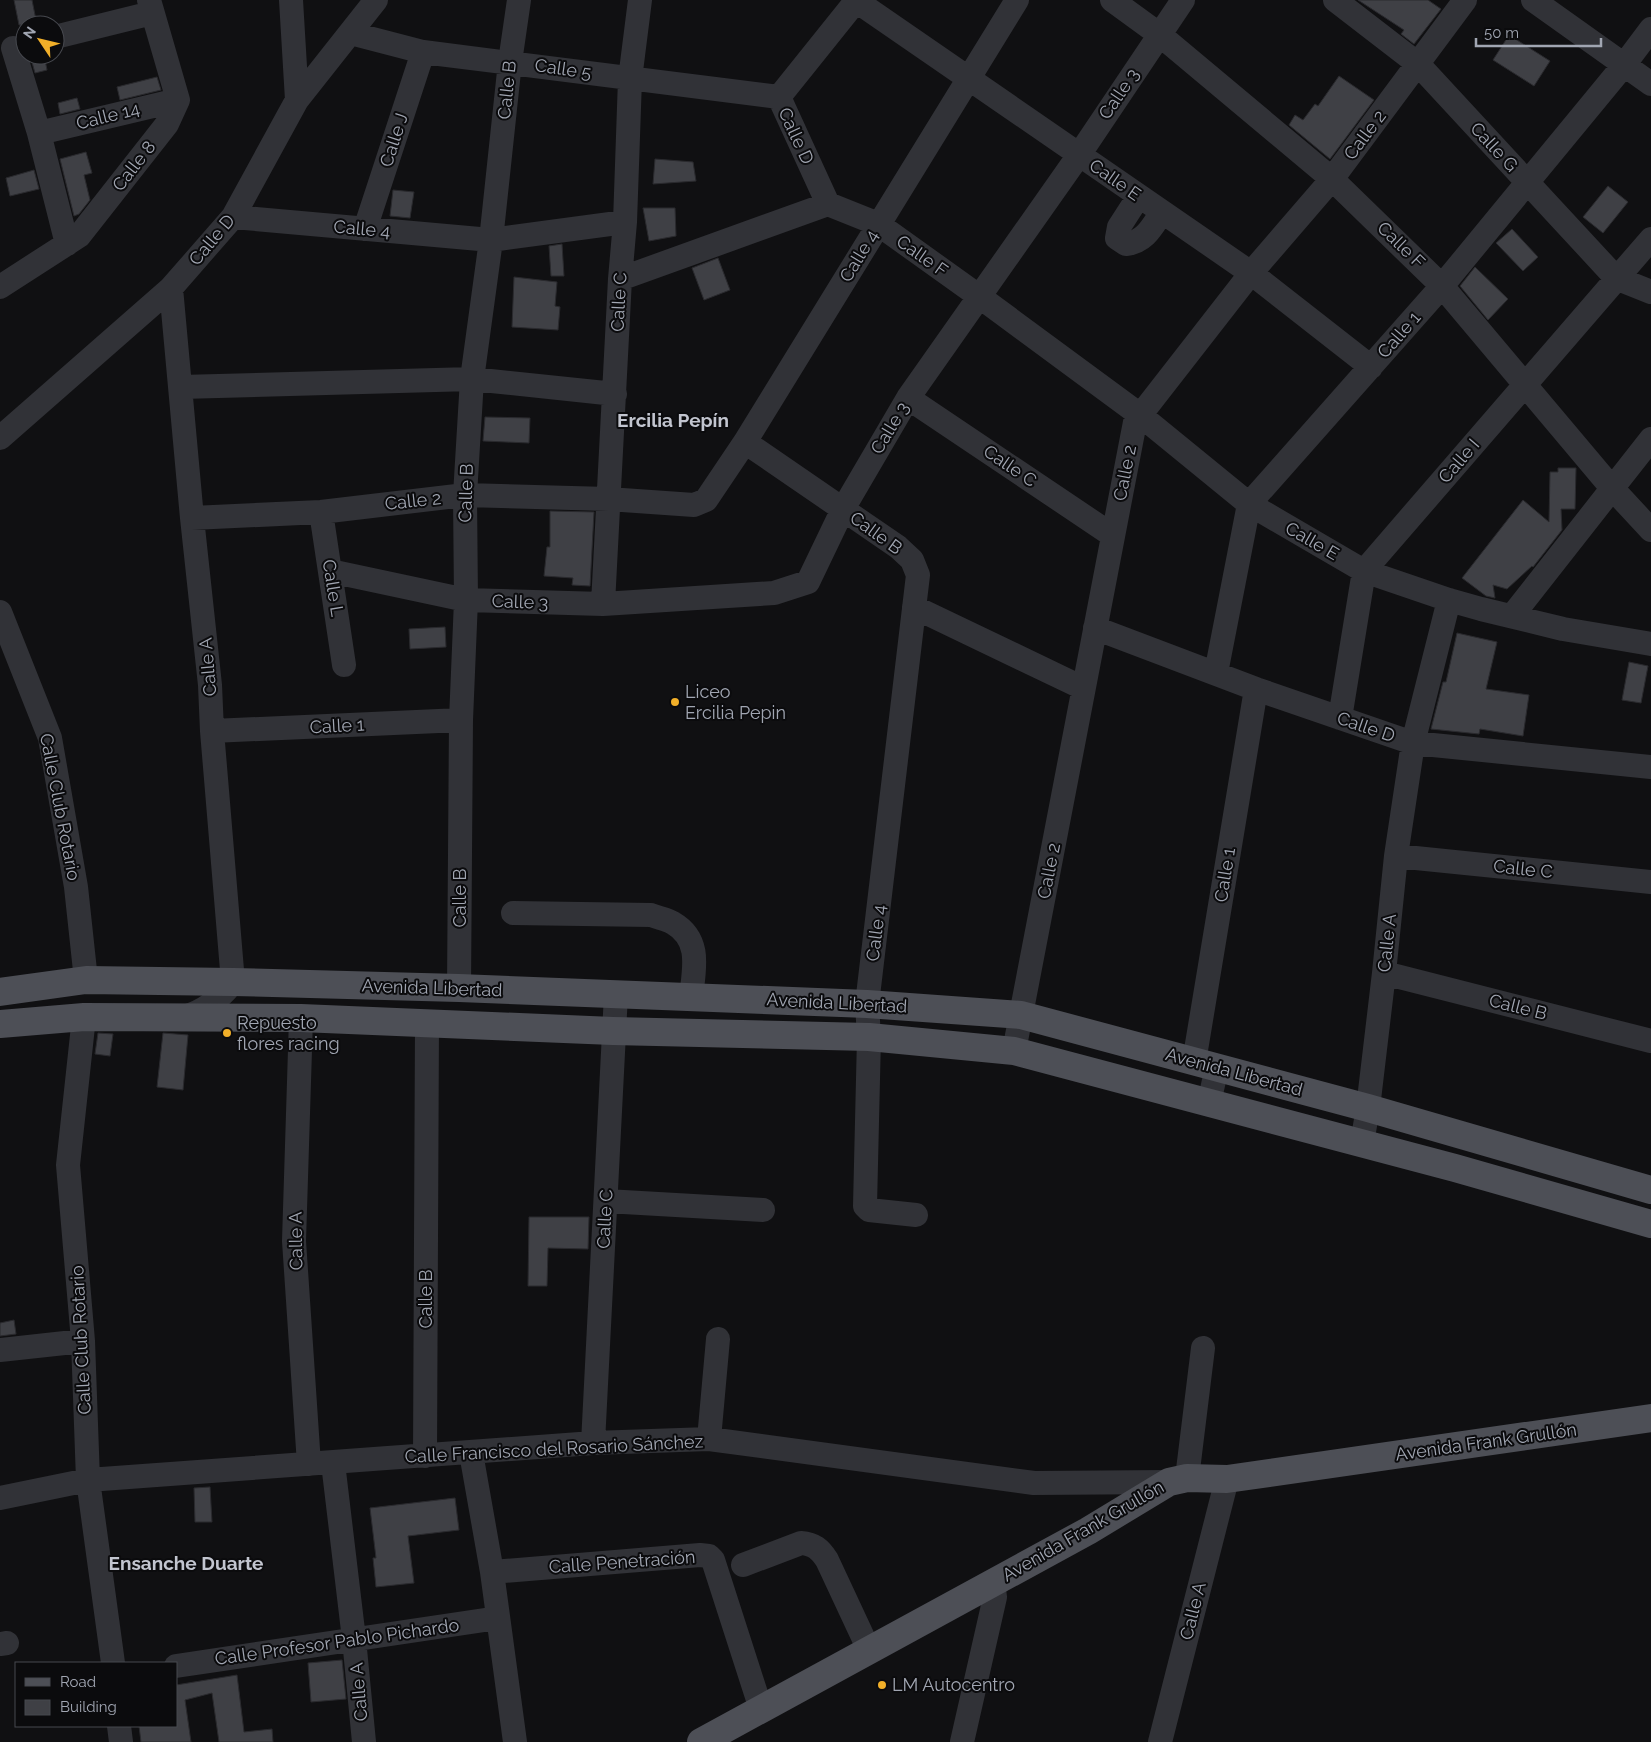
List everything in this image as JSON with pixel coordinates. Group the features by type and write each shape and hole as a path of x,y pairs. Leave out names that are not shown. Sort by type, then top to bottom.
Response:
{"main road":[{"name":"Avenida Libertad","path":"0,992 86,980 233,982 459,988 868,1004 1021,1015 1368,1108 1651,1190"},
{"name":"Avenida Libertad","path":"0,1024 84,1017 301,1018 613,1031 869,1038 1014,1051 1455,1168 1651,1224"},
{"name":"Avenida Frank Grullón","path":"701,1742 1178,1480 1227,1479 1651,1418"}],"street":[{"path":"291,0 297,100"},
{"name":"Calle D","path":"0,438 171,288 233,218 297,100 376,0"},
{"name":"Calle B","path":"459,988 461,720 466,600 465,495 472,379 491,240 510,62 519,0"},
{"name":"Calle C","path":"603,604 620,279 625,222 630,79 640,0"},
{"name":"Calle D","path":"828,204 779,97 855,0"},
{"name":"Calle E","path":"855,0 1250,273 1371,366"},
{"name":"Calle 4","path":"694,506 706,500 745,442 1017,0"},
{"name":"Calle F","path":"1112,0 1160,35 1332,179 1442,286 1611,487 1651,530"},
{"name":"Calle 3","path":"330,571 466,600 603,604 774,593 808,582 843,509 908,398 1079,155 1183,0"},
{"name":"Calle G","path":"1335,0 1418,64 1616,278 1651,292"},
{"name":"Calle 2","path":"1014,1051 1135,422 1250,273 1332,179 1465,0"},
{"path":"1533,0 1651,84"},
{"path":"65,34 150,6 178,100"},
{"name":"Calle 1","path":"1249,504 1442,286 1624,65 1651,29"},
{"name":"Calle 5","path":"350,33 423,52 779,97"},
{"path":"13,48 39,133 67,244"},
{"name":"Calle J","path":"365,229 423,52"},
{"name":"Calle 14","path":"39,133 178,100"},
{"name":"Calle 8","path":"0,287 79,236 167,124 178,100"},
{"path":"1139,196 1119,227 1117,238 1126,244 1136,243 1146,236 1162,212"},
{"path":"620,279 828,204"},
{"name":"Calle F","path":"828,204 878,224 1140,415"},
{"name":"Calle 4","path":"233,218 491,240 625,222"},
{"name":"Calle I","path":"1364,572 1651,239"},
{"name":"Calle A","path":"171,288 192,518 210,685 212,731 233,982"},
{"path":"180,387 472,379 615,394"},
{"name":"Calle C","path":"908,398 1112,535"},
{"name":"Calle E","path":"1140,415 1249,504 1364,572 1449,600 1563,629 1651,644"},
{"path":"1512,616 1611,487 1651,439"},
{"name":"Calle B","path":"745,442 898,547 912,560 918,575 914,607"},
{"name":"Calle 2","path":"192,518 321,512 465,495 608,499 694,506"},
{"path":"1216,672 1249,504"},
{"name":"Calle L","path":"321,512 344,665"},
{"path":"1340,718 1364,572"},
{"name":"Calle A","path":"1362,1143 1384,973 1396,856 1413,743 1449,600"},
{"path":"914,607 1083,688"},
{"name":"Calle 4","path":"914,607 868,1004 869,1038 865,1206 870,1210 916,1215"},
{"name":"Calle Club Rotario","path":"0,612 50,738 76,887 86,980"},
{"name":"Calle D","path":"1095,628 1216,672 1256,689 1413,743 1651,767"},
{"name":"Calle 1","path":"1209,1102 1206,1065 1256,689"},
{"name":"Calle 1","path":"212,731 461,720"},
{"name":"Calle C","path":"1396,856 1651,882"},
{"path":"513,913 651,915 673,923 689,936 695,955 691,997"},
{"name":"Calle B","path":"1384,973 1651,1041"},
{"path":"182,1018 202,1011 211,1005 233,982"},
{"name":"Calle C","path":"593,1443 616,994"},
{"name":"Calle Club Rotario","path":"84,1017 68,1165 82,1341 88,1480 113,1662"},
{"name":"Calle A","path":"301,1018 294,1241 309,1464"},
{"name":"Calle B","path":"425,1456 427,1023"},
{"path":"606,1201 763,1210"},
{"path":"709,1439 718,1339"},
{"path":"0,1350 82,1341"},
{"path":"1178,1480 1203,1348"},
{"name":"Calle Francisco del Rosario Sánchez","path":"0,1498 88,1480 593,1443 709,1439 1034,1483 1178,1480"},
{"path":"471,1453 492,1572 515,1742"},
{"name":"Calle A","path":"332,1463 354,1640 364,1742"},
{"name":"Calle A","path":"1160,1742 1227,1479"},
{"path":"743,1565 801,1543 819,1548 827,1560 868,1650"},
{"name":"Calle Penetración","path":"492,1572 700,1555 709,1556 713,1560 761,1709"},
{"path":"962,1742 995,1598 993,1582"},
{"name":"Calle Profesor Pablo Pichardo","path":"178,1666 498,1618"},
{"path":"119,1727 121,1742"}],"building":[{"path":"14,0 32,0 35,15 17,15"},
{"path":"1358,0 1428,0 1441,9 1414,44 1401,34 1404,30"},
{"path":"1509,35 1550,61 1534,86 1493,60"},
{"path":"33,65 46,65 47,70 35,73"},
{"path":"1339,76 1374,100 1330,159 1289,125 1295,115 1303,120 1315,104 1318,106"},
{"path":"157,77 161,90 120,100 117,87"},
{"path":"77,98 80,109 60,114 58,103"},
{"path":"86,152 92,173 84,175 90,200 79,214 74,216 60,159"},
{"path":"655,159 693,162 696,181 653,184"},
{"path":"34,170 39,189 10,196 6,178"},
{"path":"1608,186 1628,202 1603,233 1583,217"},
{"path":"393,190 414,192 410,218 390,216"},
{"path":"643,208 675,208 676,236 649,241"},
{"path":"1512,229 1538,257 1523,271 1496,243"},
{"path":"562,244 564,276 551,276 549,246"},
{"path":"718,258 730,290 704,300 692,268"},
{"path":"1475,267 1508,299 1488,320 1460,286"},
{"path":"514,277 557,282 555,306 560,307 558,330 512,327"},
{"path":"485,417 530,418 529,443 483,441"},
{"path":"1558,468 1576,468 1575,509 1561,509 1562,530 1533,567 1507,589 1493,585 1495,598 1486,596 1462,578 1523,500 1549,522 1550,472 1558,472"},
{"path":"550,511 594,512 590,586 572,585 573,578 544,576 547,547 550,547"},
{"path":"445,627 446,647 410,649 409,629"},
{"path":"1457,633 1497,642 1486,689 1529,695 1523,736 1480,729 1479,734 1431,729 1443,682 1446,682"},
{"path":"1629,662 1648,666 1641,703 1622,700"},
{"path":"98,1033 113,1034 110,1056 95,1054"},
{"path":"163,1033 188,1035 183,1090 157,1087"},
{"path":"529,1217 589,1217 588,1249 548,1248 547,1286 528,1286"},
{"path":"14,1320 16,1334 0,1336 0,1323"},
{"path":"210,1487 212,1522 195,1522 194,1488"},
{"path":"455,1498 459,1530 408,1536 414,1583 376,1587 373,1558 376,1558 370,1508"},
{"path":"342,1660 346,1699 311,1702 308,1663"},
{"path":"237,1675 244,1732 272,1729 273,1742 219,1742 212,1693 185,1700 191,1742 141,1742 139,1727 178,1727 178,1685"}],"place":[{"name":"Liceo Ercilia Pepin","path":"675,702"},
{"name":"Repuesto flores racing","path":"227,1033"},
{"name":"LM Autocentro","path":"882,1685"}],"district":[{"name":"Ercilia Pepín","path":"673,420"},
{"name":"Ensanche Duarte","path":"186,1563"}]}
